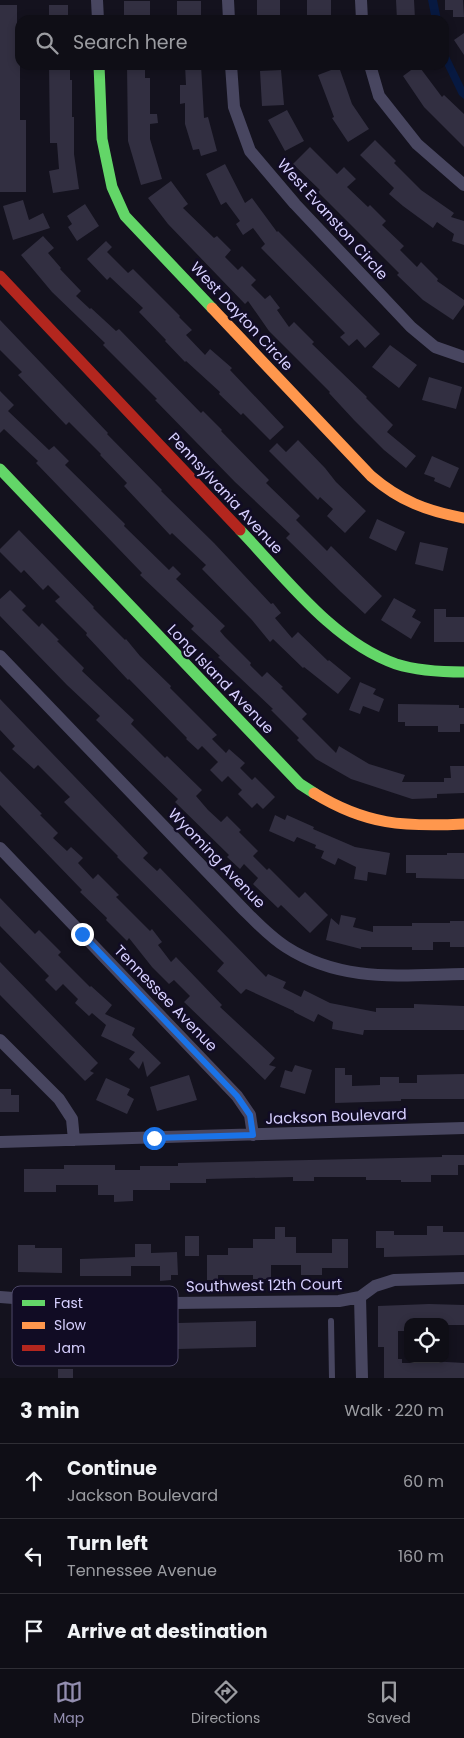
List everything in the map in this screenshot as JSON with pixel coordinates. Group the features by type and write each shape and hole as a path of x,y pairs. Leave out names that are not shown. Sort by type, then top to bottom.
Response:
{"street":[{"path":"97,0 98,15"},
{"path":"228,0 229,15"},
{"path":"361,0 362,15"},
{"name":"West Dayton Circle","path":"99,70 102,139 112,187 125,216 371,476 392,494 441,514 464,518"},
{"name":"West Evanston Circle","path":"231,70 234,107 250,151 295,204 411,327 435,347 464,357"},
{"path":"371,70 379,96 416,144 464,185"},
{"name":"Pennsylvania Avenue","path":"0,276 289,582 334,627 355,644 380,658 408,668 464,672"},
{"name":"Long Island Avenue","path":"0,469 300,784 324,801 371,820 396,824 464,824"},
{"name":"Wyoming Avenue","path":"0,656 243,909 284,946 307,960 330,969 352,973 381,976 464,974"},
{"name":"Tennessee Avenue","path":"0,848 237,1096 250,1115 253,1135"},
{"path":"0,1040 59,1099 72,1119 74,1140"},
{"name":"Jackson Boulevard","path":"0,1142 464,1128"},
{"name":"Southwest 12th Court","path":"178,1303 340,1301 360,1297 375,1286 394,1280 464,1278"},
{"path":"360,1297 362,1378"}],"lane":[{"path":"331,1320 332,1378"}],"water":[{"path":"428,0 437,0 440,15 431,15"},
{"path":"449,56 464,87 464,99 459,95 447,70 449,70"}],"building":[{"path":"257,0 280,0 280,15 257,15"},
{"path":"307,0 331,0 331,15 307,15"},
{"path":"396,0 414,0 415,15 397,15"},
{"path":"445,0 463,0 464,17 453,17 453,10 445,10"},
{"path":"124,1 150,1 150,15 124,15"},
{"path":"177,1 201,1 201,15 177,15"},
{"path":"0,5 17,5 17,15 15,15 15,70 20,70 20,120 26,120 26,192 0,192"},
{"path":"49,5 68,5 68,15 49,15"},
{"path":"464,33 464,55 454,40"},
{"path":"49,70 70,70 70,80 72,80 72,117 74,117 74,154 79,189 53,193 49,171 59,169 57,143 50,143"},
{"path":"127,70 145,70 145,78 150,78 150,114 157,114 158,123 150,124 150,139 162,179 141,185 128,141"},
{"path":"185,70 201,70 204,118 208,117 217,151 201,156 199,149 193,150 185,124 185,103 180,104 180,85 186,85"},
{"path":"281,70 284,105 262,106 260,71"},
{"path":"331,70 340,70 352,104 369,129 348,142 332,118 334,117 318,75"},
{"path":"411,70 422,70 442,97 444,95 464,114 464,147 424,107 403,76"},
{"path":"287,110 304,141 285,151 268,120"},
{"path":"375,140 396,161 394,163 421,190 454,213 451,217 464,221 464,245 452,241 454,234 437,222 433,228 389,194 394,188 360,155"},
{"path":"310,147 337,174 344,167 356,179 347,187 368,207 370,205 386,221 382,225 404,246 400,250 417,267 421,262 438,279 437,281 464,300 464,305 453,320 423,300 397,275 399,273 318,192 320,190 293,164"},
{"path":"225,164 245,203 252,198 277,232 380,334 365,348 357,339 349,346 340,337 345,333 261,248 265,244 253,228 243,235 236,224 240,221 226,202 221,205 206,174"},
{"path":"171,181 188,204 183,208 214,238 217,236 231,250 225,257 238,270 242,266 256,280 251,285 265,299 270,295 280,308 277,310 289,327 294,322 314,342 312,344 393,425 387,432 416,456 406,468 384,450 354,420 330,392 269,331 248,301 245,304 168,224 148,198"},
{"path":"23,200 29,220 43,213 50,228 13,240 3,206"},
{"path":"85,204 99,226 77,241 68,227 72,224 67,216"},
{"path":"43,236 54,248 48,253 81,291 76,296 116,331 119,329 201,413 203,411 269,480 266,483 300,516 296,520 327,551 331,546 382,596 365,614 286,538 290,534 235,482 103,345 105,343 52,292 21,255"},
{"path":"106,241 112,247 107,252 128,273 133,269 180,316 192,330 186,335 205,355 210,349 232,368 230,370 284,427 270,440 243,413 241,415 219,394 220,392 185,362 139,312 143,308 110,277 107,280 87,259"},
{"path":"0,320 161,491 214,543 271,604 273,603 281,613 275,618 292,638 298,632 328,661 351,678 338,694 303,668 273,639 270,642 252,620 202,569 206,565 172,533 170,535 124,486 127,483 101,454 69,422 66,425 18,375 22,372 0,350"},
{"path":"390,345 417,365 399,388 372,367"},
{"path":"429,377 462,387 456,409 422,400"},
{"path":"0,391 14,405 8,411 49,450 54,446 69,461 65,465 125,524 124,526 169,570 173,566 181,574 176,579 225,626 220,631 225,637 262,677 267,672 283,687 281,688 307,714 302,719 336,753 339,746 369,764 405,775 402,782 444,782 444,778 451,778 450,766 464,766 464,793 437,794 437,798 412,799 351,779 316,759 297,740 299,738 271,710 273,709 191,629 194,626 140,575 142,573 36,463 38,461 4,429 0,433"},
{"path":"298,440 336,482 366,511 345,533 327,516 333,509 320,497 318,500 269,451 277,443 286,452"},
{"path":"432,456 459,468 450,488 434,481 435,478 424,474"},
{"path":"377,519 405,532 396,551 369,538"},
{"path":"19,530 217,735 212,739 226,753 229,749 245,763 240,768 252,780 255,777 275,797 263,809 257,803 252,808 238,794 242,790 228,776 222,782 210,770 218,762 202,746 198,750 128,680 86,635 87,633 55,601 60,597 48,585 43,590 24,570 21,573 0,552 0,549"},
{"path":"420,542 448,548 443,571 415,564"},
{"path":"10,590 26,606 22,610 39,627 42,623 84,668 82,671 134,720 131,724 165,758 167,756 202,790 196,796 208,810 221,822 227,816 241,830 239,832 258,851 253,856 267,870 269,868 299,898 305,892 328,915 310,933 281,905 278,908 253,884 258,878 244,864 240,869 227,857 229,855 175,802 178,799 96,720 100,716 0,616 0,599"},
{"path":"394,598 416,610 412,617 421,622 411,639 381,620"},
{"path":"434,609 446,609 446,617 464,617 464,642 434,642"},
{"path":"360,682 376,689 373,694 384,699 379,712 363,706 360,714 349,710"},
{"path":"0,699 148,853 143,858 157,871 160,868 266,977 268,974 286,982 283,988 301,997 304,990 330,1003 376,1012 376,1008 414,1008 414,1004 464,1006 464,1030 364,1030 363,1035 332,1029 333,1022 318,1014 314,1022 246,989 241,994 217,971 224,963 64,802 70,797 38,765 34,769 12,749 15,746 0,730"},
{"path":"398,704 459,705 459,708 464,708 464,724 460,724 460,732 438,732 438,726 405,726 405,722 398,722"},
{"path":"0,771 58,833 53,838 67,851 71,847 83,858 78,863 93,879 98,874 119,895 116,897 150,931 152,929 162,942 158,945 171,962 176,957 222,1005 220,1007 275,1058 269,1065 276,1067 265,1080 184,1002 190,996 174,980 169,984 152,967 129,938 127,941 106,920 107,918 80,892 82,890 0,805"},
{"path":"275,815 285,820 287,815 314,827 313,829 355,847 390,853 386,875 368,872 367,881 354,879 356,867 338,858 335,865 321,858 324,851 315,848 316,845 297,837 294,842 269,831"},
{"path":"447,853 464,853 464,879 416,878 416,873 406,873 406,855 447,855"},
{"path":"0,898 35,934 39,930 61,952 58,955 90,987 112,1005 105,1014 135,1028 132,1035 161,1063 147,1077 143,1061 139,1069 129,1059 135,1052 101,1036 106,1025 92,1013 89,1016 75,1003 78,999 63,984 56,991 45,980 49,976 0,926"},
{"path":"341,915 356,918 353,927 373,932 373,926 412,926 412,923 464,921 464,947 450,947 450,942 433,942 433,950 412,950 412,947 361,947 361,949 326,940 331,918 339,925"},
{"path":"0,962 98,1063 90,1071 94,1073 85,1081 0,995"},
{"path":"295,1065 312,1070 305,1094 280,1087 285,1070 292,1072"},
{"path":"335,1068 345,1068 345,1075 352,1075 352,1086 380,1085 380,1077 399,1077 399,1083 417,1083 417,1075 464,1074 464,1099 401,1099 401,1101 335,1103"},
{"path":"189,1075 197,1100 157,1111 150,1087"},
{"path":"106,1078 130,1089 127,1095 134,1099 127,1114 96,1100"},
{"path":"0,1089 11,1089 11,1095 19,1095 19,1112 0,1112"},
{"path":"442,1155 464,1155 464,1165 458,1165 458,1175 431,1175 431,1182 366,1180 366,1177 314,1177 314,1181 293,1181 293,1177 206,1179 206,1183 170,1183 170,1190 133,1190 133,1201 114,1202 114,1195 98,1195 98,1185 56,1185 56,1192 24,1192 24,1169 64,1169 64,1165 115,1165 115,1170 140,1170 140,1166 178,1166 178,1163 442,1157"},
{"path":"427,1226 443,1226 443,1232 464,1232 464,1255 384,1257 384,1248 376,1248 376,1231 394,1231 394,1235 427,1235"},
{"path":"275,1227 285,1227 285,1237 296,1237 296,1253 332,1253 332,1239 348,1239 348,1268 322,1268 322,1275 301,1275 301,1265 271,1265 271,1279 253,1279 253,1275 218,1275 218,1280 207,1280 207,1255 228,1255 228,1248 253,1248 253,1239 275,1239"},
{"path":"185,1236 199,1236 199,1256 185,1256"},
{"path":"135,1244 151,1244 151,1253 177,1252 178,1275 171,1275 171,1280 160,1281 160,1266 131,1266 131,1276 80,1276 80,1259 135,1257"},
{"path":"18,1245 35,1245 35,1248 62,1248 62,1273 18,1272"},
{"path":"464,1305 464,1325 449,1325 449,1318 404,1318 404,1331 398,1331 398,1359 402,1359 402,1363 464,1363 464,1378 384,1378 384,1347 378,1347 378,1306"},
{"path":"256,1321 256,1347 178,1349 178,1323"},
{"path":"58,1369 73,1369 73,1378 58,1378"}],"traffic: fast":[{"path":"99,70 102,139 112,187 125,216 212,308"},
{"path":"0,469 300,784 314,793"},
{"path":"240,530 311,606 351,640 373,654 396,664 413,668 430,671 464,672"}],"traffic: slow":[{"path":"212,308 371,476 382,485 414,504 464,518"},
{"path":"314,793 351,812 386,822 423,825 464,824"}],"traffic: jam":[{"path":"0,276 240,530"}],"route":[{"path":"82,934 237,1096 250,1115 253,1135 154,1138"}]}
